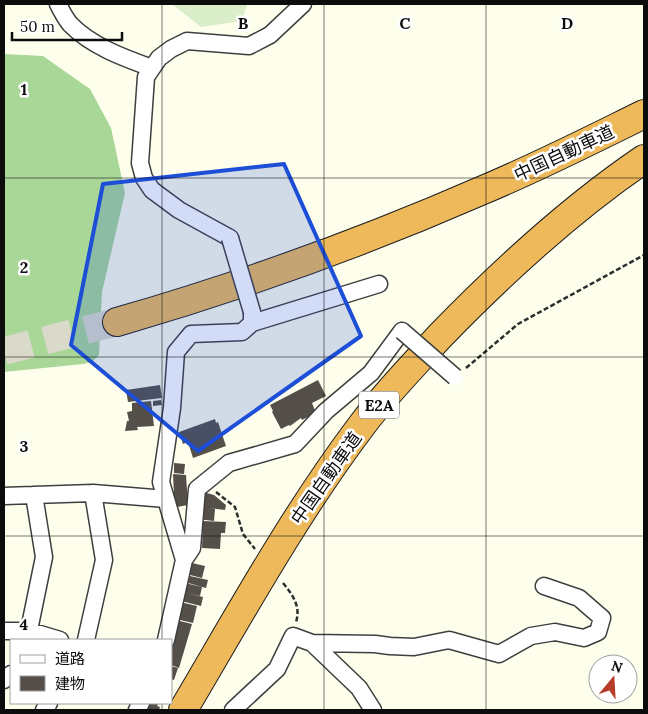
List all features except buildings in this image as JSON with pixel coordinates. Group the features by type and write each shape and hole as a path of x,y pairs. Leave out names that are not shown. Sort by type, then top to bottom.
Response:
{"highway":[{"name":"中国自動車道","path":"116,322 202,297 264,276 394,227 485,190 644,114"},
{"name":"中国自動車道","path":"182,710 293,524 363,423 407,371 514,262 574,212 644,159"}],"street":[{"path":"58,4 69,23 84,36 118,56 152,68"},
{"path":"252,318 230,238 180,210 152,190 144,178 140,163 146,77 159,58 187,41 249,46 270,35 303,4"},
{"path":"184,560 161,482 172,408 176,352 191,334 242,332 252,318 379,284"},
{"path":"166,639 184,560 192,548 197,489 229,462 294,444 326,411 371,373 402,331 455,377"},
{"path":"4,496 93,493 166,499"},
{"path":"86,639 104,560 93,493"},
{"path":"29,636 44,557 34,495"},
{"path":"233,710 277,670 293,636 312,643 414,647 448,640 499,654 531,636 555,632 584,638 598,632 602,618 579,598 544,586"},
{"path":"4,631 52,639"},
{"path":"312,643 359,688 373,710"}],"path":[{"path":"455,377 518,324 644,256"},
{"path":"204,483 235,507 243,534 256,551"},
{"path":"278,578 292,593 299,612 293,636"}],"highlighted area":[{"path":"284,164 361,336 198,451 71,345 103,184"}],"green space":[{"path":"172,4 247,4 242,21 201,27"},
{"path":"4,54 43,56 90,89 111,128 125,193 102,292 99,355 92,362 4,372"}],"tunnel":[{"path":"4,351 117,322"}]}
